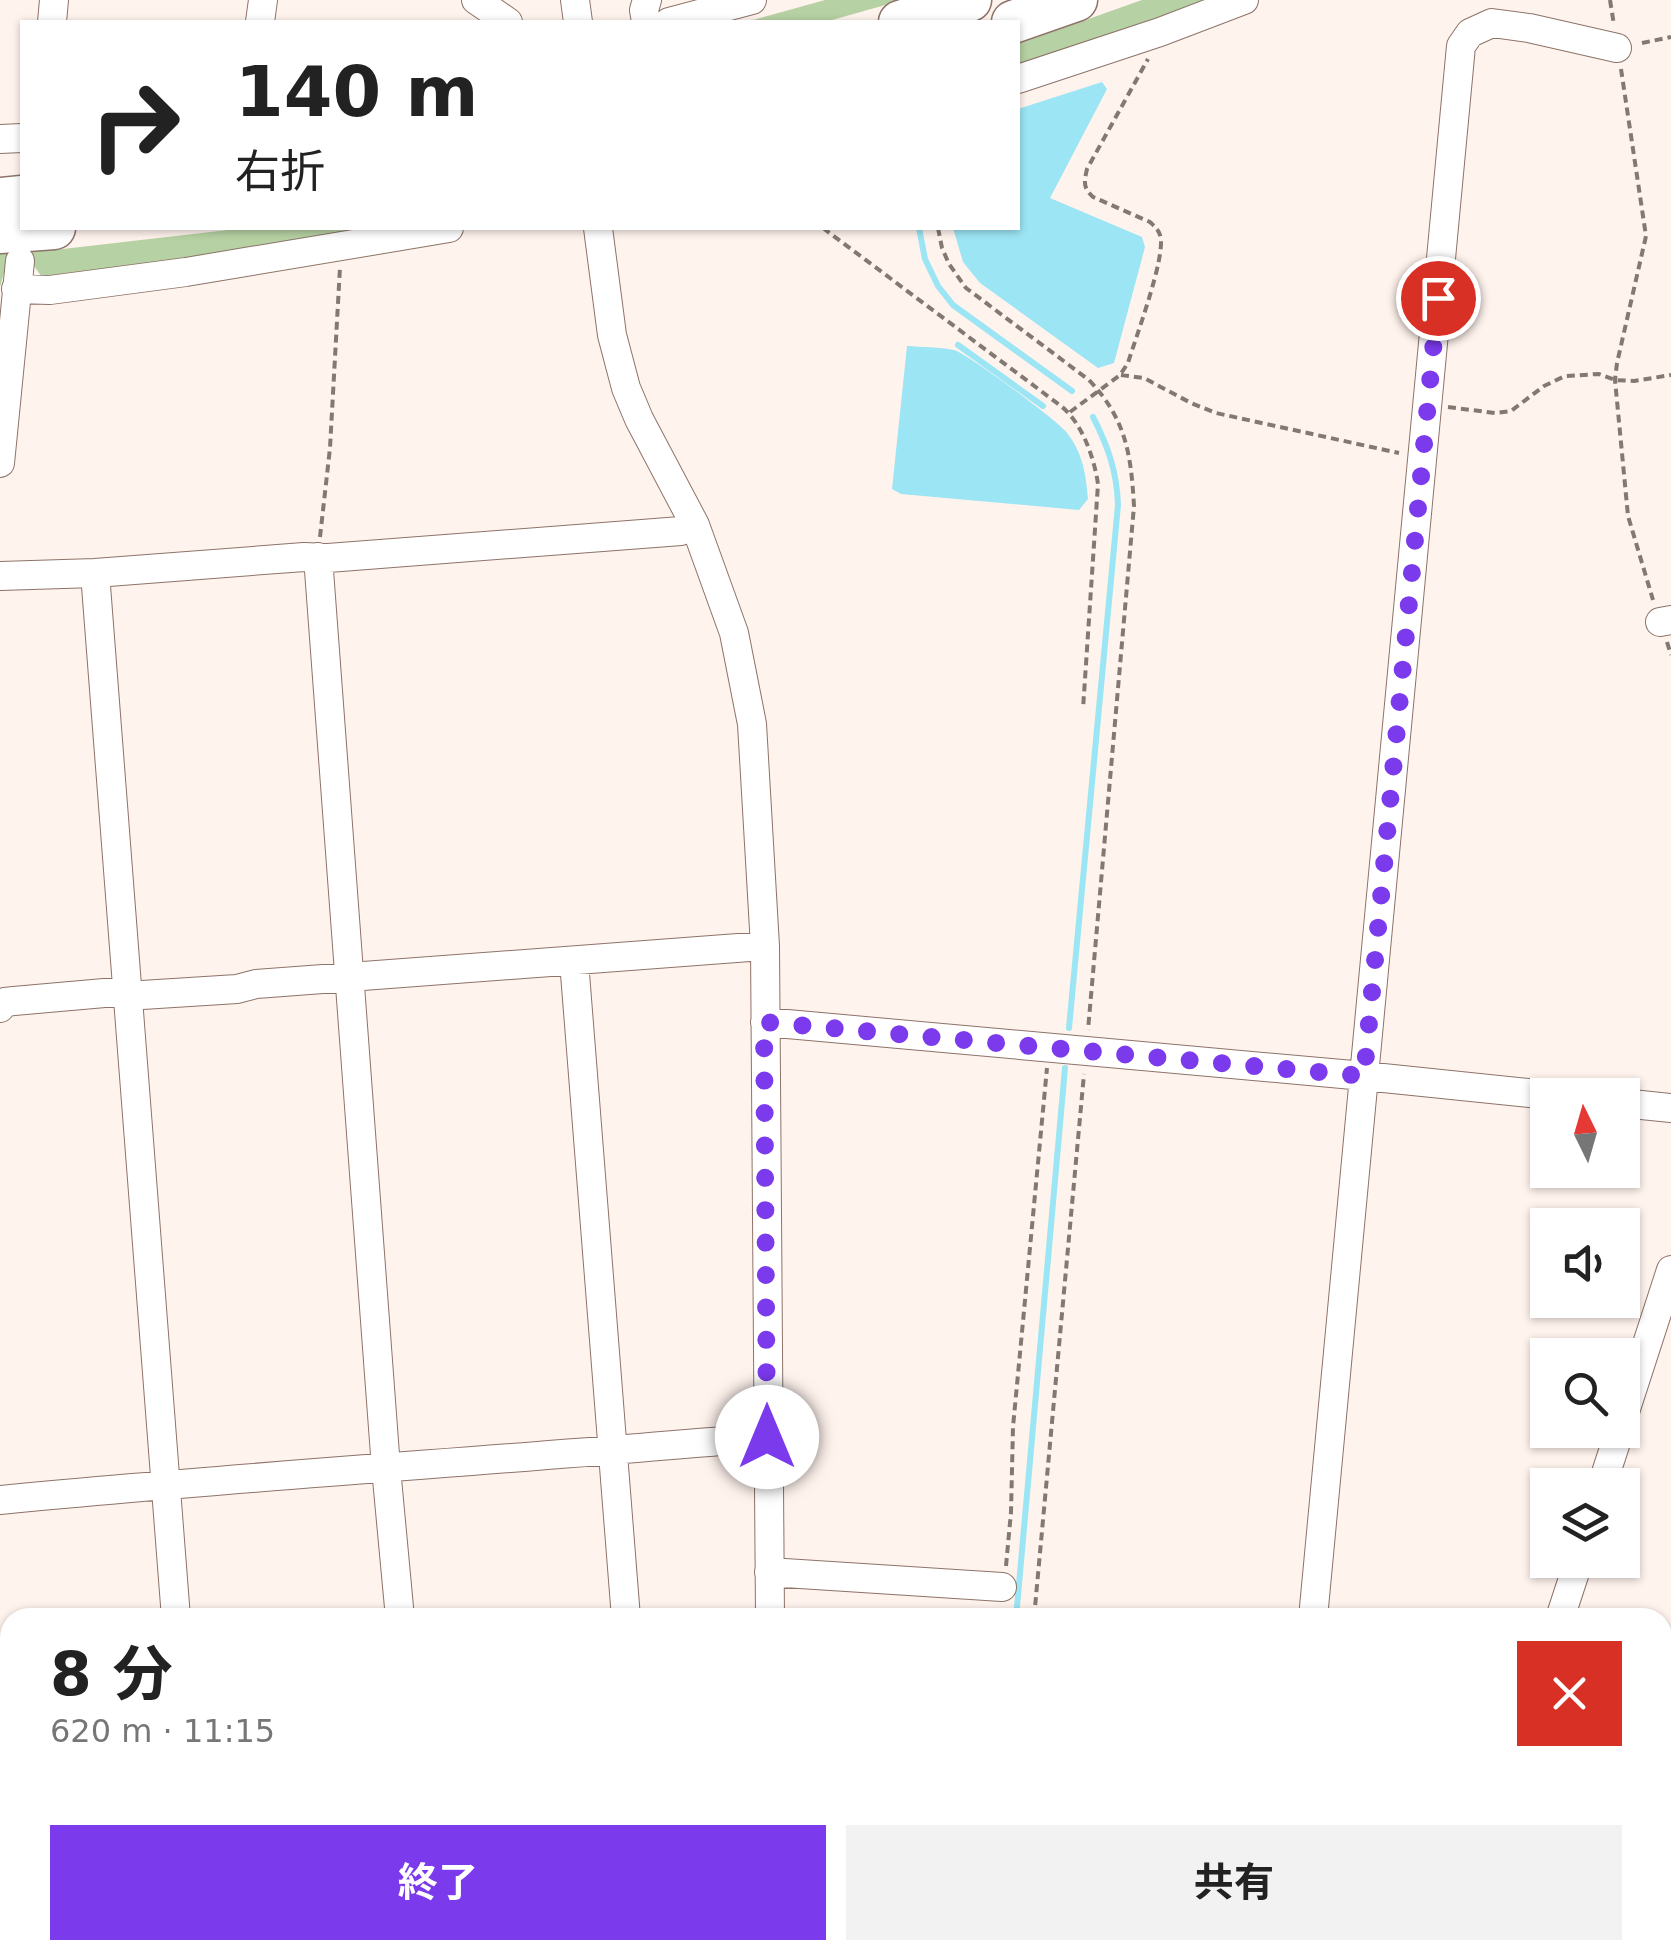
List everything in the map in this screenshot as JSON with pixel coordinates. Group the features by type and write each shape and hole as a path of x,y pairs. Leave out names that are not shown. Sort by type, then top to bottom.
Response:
{"highway":[{"path":"906,20 970,0"},
{"path":"1019,20 1076,0"},
{"path":"12,261 51,230"}],"street":[{"path":"476,0 505,20"},
{"path":"677,20 752,0"},
{"path":"1020,78 1244,0"},
{"path":"1314,1608 1461,46 1470,33 1492,23 1617,48"},
{"path":"12,261 50,290 202,270 438,230"},
{"path":"598,230 612,335 626,388 696,525 734,632 752,724 765,946 770,1608"},
{"path":"0,464 12,261"},
{"path":"0,576 318,558 682,531 696,525"},
{"path":"318,558 399,1608"},
{"path":"95,573 175,1608"},
{"path":"0,1008 6,1002 127,991 142,995 765,946"},
{"path":"574,961 625,1608"},
{"path":"764,1022 1530,1093"},
{"path":"1640,1105 1671,1108"},
{"path":"1640,1386 1658,1350 1671,1270"},
{"path":"0,1500 767,1437"},
{"path":"769,1572 1002,1587"},
{"path":"1563,1608 1573,1578"}],"path":[{"path":"1610,0 1646,236 1615,380 1628,516 1666,621"},
{"path":"1069,412 1120,375 1128,362 1158,262 1160,234 1150,222 1093,197 1084,181 1160,32"},
{"path":"1617,48 1671,38"},
{"path":"825,230 1075,420 1098,484 1083,709"},
{"path":"938,230 949,264 966,288 1090,380 1110,404 1124,438 1134,506 1035,1608"},
{"path":"318,558 330,448 339,248"},
{"path":"1429,406 1511,411 1544,386 1565,376 1599,374 1634,381 1671,375"},
{"path":"1120,375 1144,378 1216,412 1423,458"},
{"path":"1002,1587 1012,1512 1015,1407 1050,1048"}],"green space":[{"path":"825,0 903,0 832,20 753,20"},
{"path":"1142,0 1218,0 1020,70 1020,43"},
{"path":"228,230 390,230 44,280 29,259 8,259 0,287 0,254"}],"water":[{"path":"1102,82 1107,89 1050,198 1142,237 1145,247 1114,363 1098,368 980,283 963,262 954,230 1020,230 1020,108"},
{"path":"907,346 962,354 1060,426 1077,448 1085,473 1088,499 1079,510 901,494 892,489"}],"waterway":[{"path":"919,230 925,259 953,305 1072,391"},
{"path":"958,345 1043,406"},
{"path":"1069,1028 1118,505 1111,460 1093,417"},
{"path":"1017,1608 1065,1068"}],"route":[{"path":"767,1437 764,1022 1364,1076 1438,298"}]}
